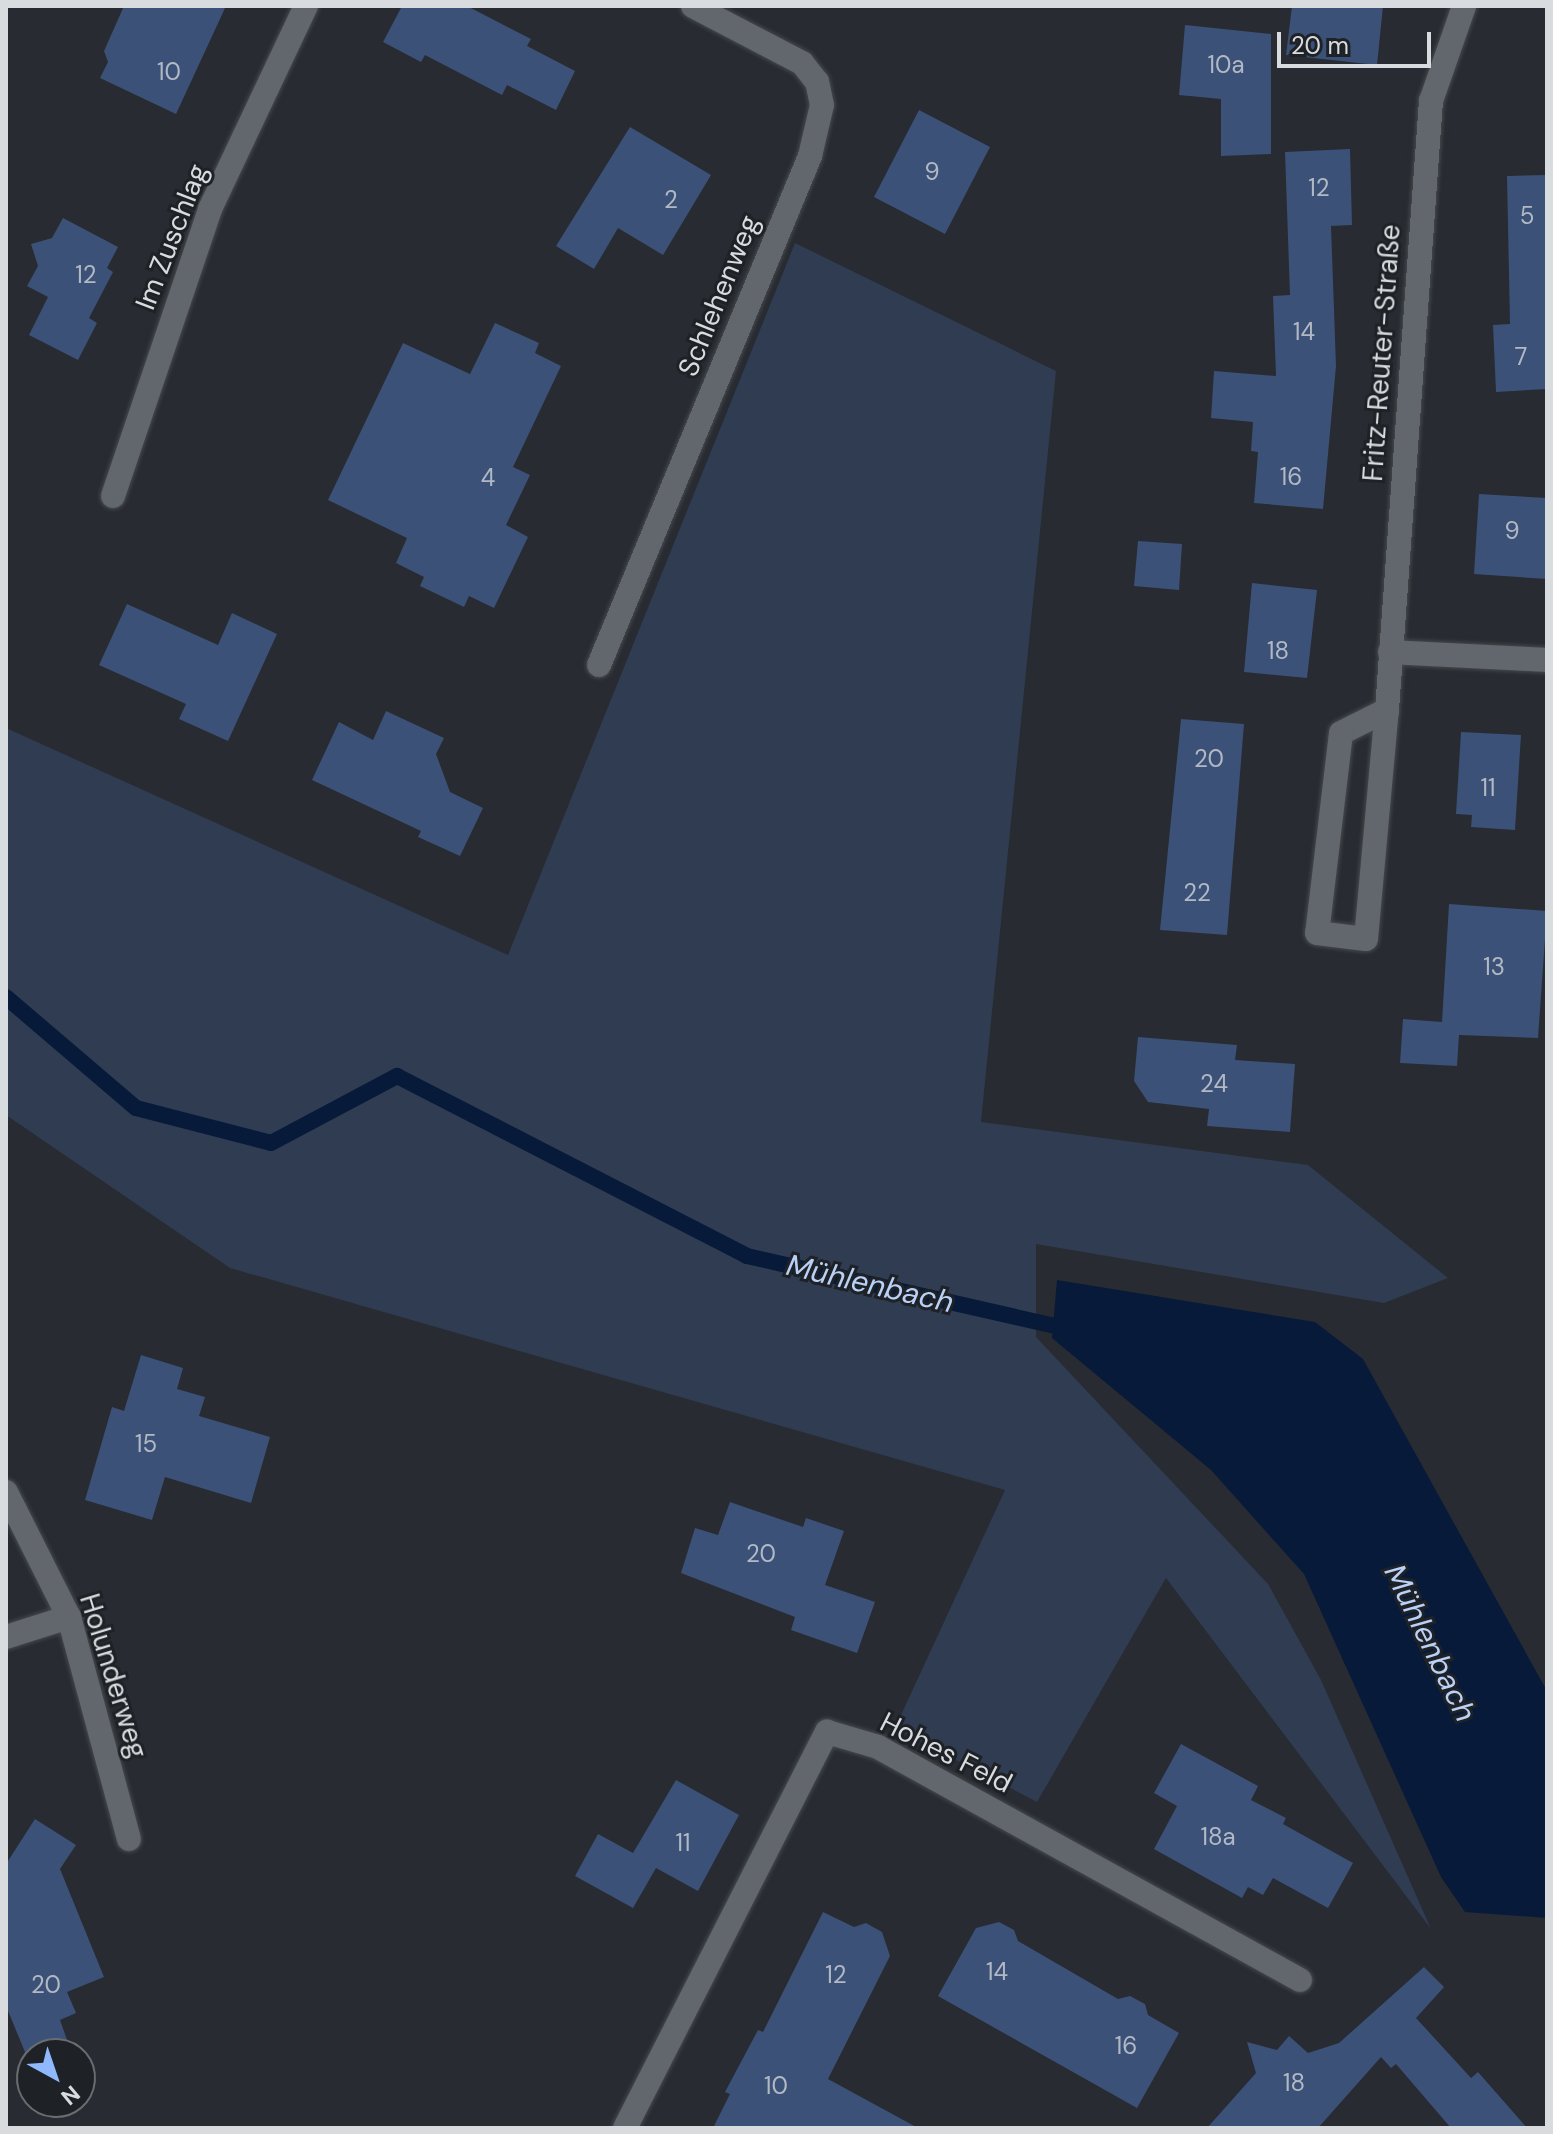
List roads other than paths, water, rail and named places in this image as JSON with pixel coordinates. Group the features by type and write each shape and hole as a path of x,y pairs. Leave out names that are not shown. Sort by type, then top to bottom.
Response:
{"street":[{"name":"Im Zuschlag","path":"113,496 210,209 306,6"},
{"name":"Schlehenweg","path":"599,665 810,156 822,105 817,82 802,63 693,6"},
{"name":"Fritz-Reuter-Straße","path":"1387,710 1341,733 1317,933 1366,939 1387,710 1431,101 1464,6"},
{"path":"1390,652 1547,660"},
{"name":"Holunderweg","path":"6,1492 69,1617 129,1839"},
{"path":"6,1637 69,1617"},
{"name":"Hohes Feld","path":"625,2128 827,1732 878,1747 1300,1980"}],"water":[{"path":"1057,1280 1315,1322 1363,1359 1547,1691 1547,1918 1465,1912 1441,1877 1304,1574 1211,1470 1052,1338"}],"waterway":[{"name":"Mühlenbach","path":"6,997 136,1108 271,1143 397,1076 747,1256 1074,1330"}]}
